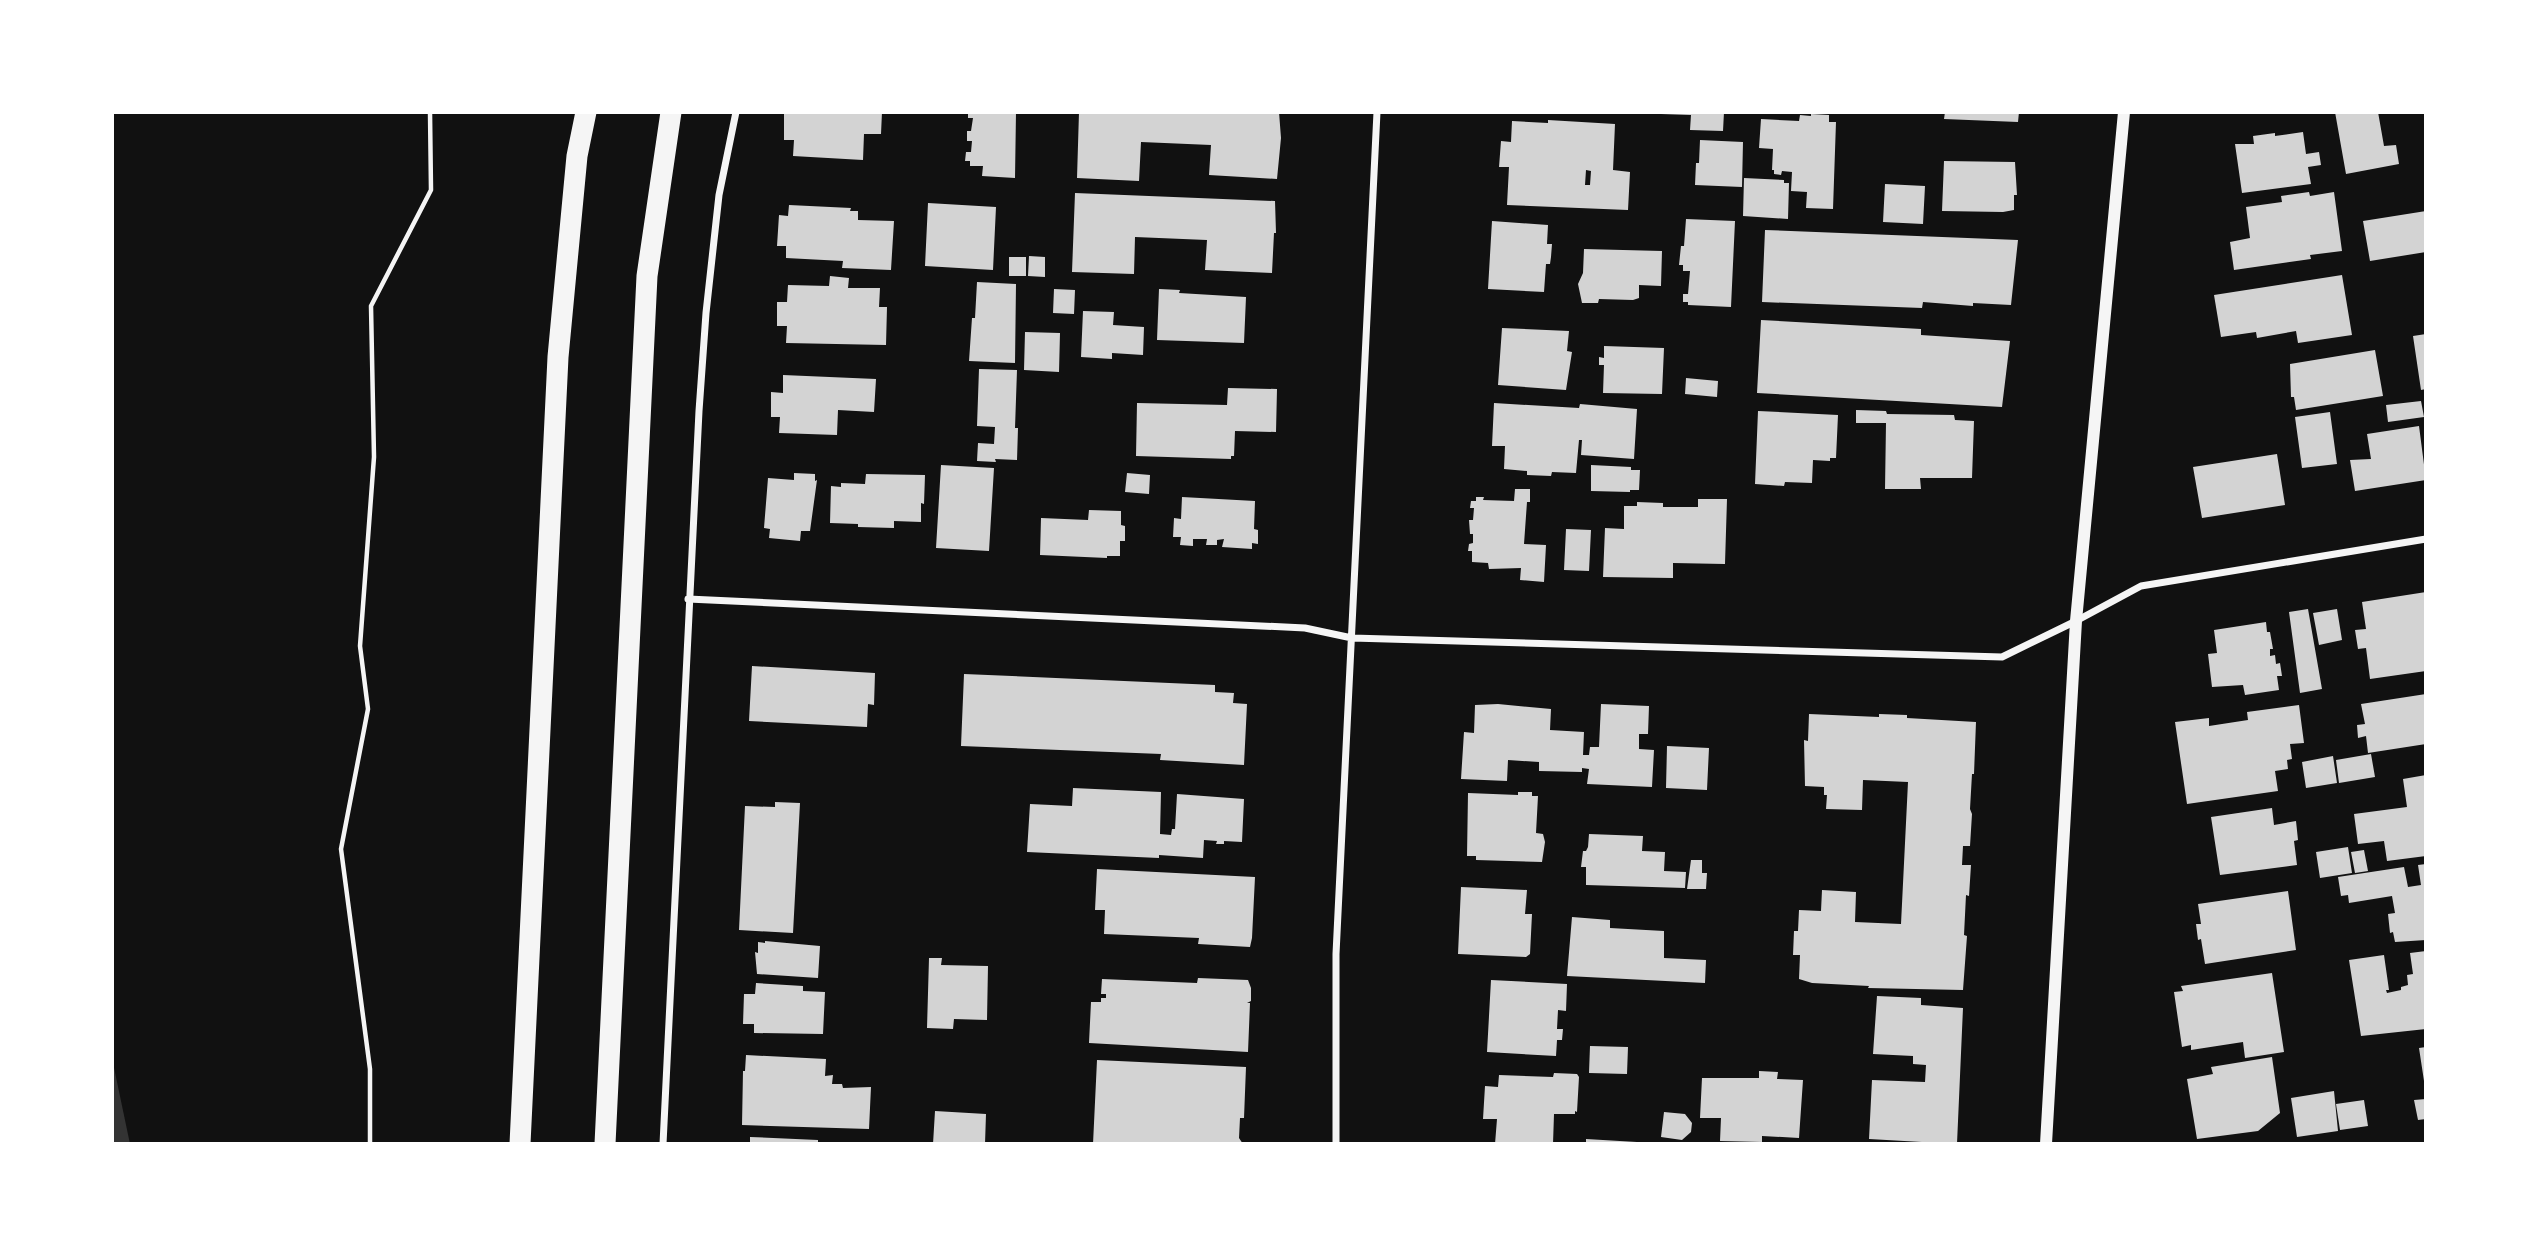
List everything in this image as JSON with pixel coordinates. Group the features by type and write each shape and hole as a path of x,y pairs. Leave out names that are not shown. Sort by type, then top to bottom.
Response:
{"highway":[{"path":"520,1144 558,357 577,156 586,112"},
{"path":"605,1144 647,276 671,112"}],"street":[{"path":"663,1144 688,599 706,313 719,195 736,112"},
{"path":"1336,1144 1336,954 1377,112"},
{"path":"2046,1144 2076,621 2124,112"},
{"path":"688,599 1305,628 1352,638 2002,657 2141,586 2426,539"}],"path":[{"path":"370,1144 370,1069 341,849 368,709 360,646 374,457 371,306 431,190 430,112"}],"shaded area":[{"path":"112,1058 130,1144 112,1144"}],"building":[{"path":"784,112 882,112 881,134 864,134 863,160 793,156 794,140 784,140"},
{"path":"968,112 1016,112 1015,178 982,176 983,166 970,166 970,161 965,161 966,152 971,152 972,141 967,141 967,131 971,131 973,118 968,118"},
{"path":"1079,112 1279,112 1281,138 1277,179 1209,175 1211,145 1141,142 1139,181 1077,178"},
{"path":"1661,112 1724,112 1723,131 1690,130 1691,115"},
{"path":"1945,112 2019,112 2018,122 1944,119"},
{"path":"2335,112 2378,112 2384,146 2396,145 2399,164 2346,174"},
{"path":"1800,115 1829,115 1829,122 1836,122 1833,209 1806,208 1807,192 1791,191 1792,172 1774,174 1773,149 1759,148 1761,119 1799,121"},
{"path":"1548,120 1615,124 1613,170 1630,172 1628,210 1507,205 1509,167 1499,167 1501,141 1511,142 1512,121 1548,123","holes":["1586,170 1591,171 1590,185 1585,185"]},
{"path":"2303,132 2306,154 2319,152 2321,165 2308,167 2311,184 2242,193 2235,144 2254,144 2253,136"},
{"path":"1700,140 1743,142 1742,187 1695,185"},
{"path":"1944,161 2015,162 2017,195 2014,195 2014,210 1942,211"},
{"path":"1744,178 1784,180 1784,183 1789,183 1788,219 1743,216"},
{"path":"1885,184 1925,186 1923,224 1883,222"},
{"path":"2309,192 2310,196 2334,192 2342,251 2310,255 2311,259 2234,270 2230,242 2250,238 2246,207 2282,202 2281,196"},
{"path":"1075,193 1275,201 1276,233 1272,273 1205,270 1207,240 1135,237 1134,274 1072,272"},
{"path":"928,203 996,207 993,270 925,266"},
{"path":"789,205 851,208 850,211 858,211 858,220 894,221 891,270 842,268 843,261 786,258 786,246 777,246 779,215 788,216"},
{"path":"2426,211 2426,252 2370,261 2363,221"},
{"path":"1686,219 1735,221 1731,307 1688,305 1688,302 1683,302 1683,294 1688,294 1690,271 1683,271 1683,265 1679,265"},
{"path":"1492,221 1548,225 1547,244 1552,244 1550,264 1546,264 1544,292 1488,289"},
{"path":"1765,230 2018,240 2011,305 1973,303 1973,306 1923,302 1922,308 1762,302"},
{"path":"1584,249 1662,251 1661,286 1639,285 1639,298 1633,300 1599,299 1598,303 1582,303 1578,284 1583,273"},
{"path":"1029,256 1045,257 1045,277 1028,276"},
{"path":"1009,257 1026,257 1026,276 1009,276"},
{"path":"2342,275 2352,335 2298,343 2296,331 2257,338 2256,332 2221,337 2214,295"},
{"path":"830,276 849,278 848,288 880,288 879,307 887,307 886,345 786,343 787,326 777,326 777,302 787,302 788,285 829,286"},
{"path":"977,282 1016,284 1015,363 969,361"},
{"path":"1054,289 1075,290 1074,314 1053,313"},
{"path":"1159,289 1180,290 1179,293 1246,297 1244,343 1157,340"},
{"path":"1083,311 1114,312 1113,325 1144,327 1143,355 1112,353 1112,359 1081,357"},
{"path":"1761,320 1921,329 1921,335 2010,341 2002,407 1757,393"},
{"path":"1502,328 1569,331 1567,351 1572,352 1566,390 1498,385"},
{"path":"1025,332 1060,333 1059,372 1024,370"},
{"path":"2426,334 2426,389 2421,390 2413,336"},
{"path":"1604,346 1664,348 1662,394 1603,393 1604,365 1599,365 1599,357 1604,358"},
{"path":"2375,350 2383,396 2296,410 2294,397 2291,397 2290,364"},
{"path":"979,369 1017,370 1017,460 977,461 978,443 994,444 995,427 977,426"},
{"path":"783,375 876,379 874,412 838,410 837,435 779,433 780,417 771,417 771,392 783,393"},
{"path":"1686,378 1718,381 1717,397 1685,394"},
{"path":"1228,388 1277,389 1276,432 1235,431 1234,456 1231,456 1231,459 1136,456 1137,403 1227,405"},
{"path":"2421,401 2424,417 2388,422 2386,405"},
{"path":"1494,403 1579,408 1580,404 1637,409 1634,459 1581,455 1582,440 1579,440 1576,473 1527,475 1527,471 1504,469 1505,446 1492,446"},
{"path":"1856,410 1886,411 1887,414 1954,415 1955,420 1974,421 1972,478 1920,478 1921,489 1885,489 1886,423 1856,423"},
{"path":"1758,411 1838,415 1836,458 1830,458 1830,461 1813,460 1812,483 1785,482 1784,486 1755,484"},
{"path":"2330,412 2337,464 2302,468 2295,417"},
{"path":"2419,426 2426,480 2355,491 2350,460 2371,459 2367,434"},
{"path":"2277,454 2285,505 2202,518 2193,467"},
{"path":"941,465 994,468 989,551 936,548"},
{"path":"1591,465 1640,470 1639,490 1591,491"},
{"path":"794,473 815,474 815,481 817,480 810,531 801,531 800,541 769,538 770,529 764,528 768,478 794,480"},
{"path":"1127,473 1150,475 1149,494 1125,492"},
{"path":"866,474 925,475 921,522 894,521 894,528 830,523 831,486 841,487 841,483 865,484"},
{"path":"1515,489 1530,489 1524,544 1546,545 1544,582 1520,580 1521,568 1489,569 1488,563 1472,562 1472,551 1468,551 1469,544 1473,543 1469,520 1473,520 1474,508 1470,508 1471,501 1476,501 1476,497 1484,497 1483,500 1514,501"},
{"path":"1182,497 1255,501 1254,529 1258,530 1258,544 1252,543 1252,549 1222,547 1224,539 1217,540 1217,545 1206,545 1207,539 1193,539 1193,546 1180,545 1181,537 1173,537 1174,518 1181,519"},
{"path":"1698,499 1727,499 1725,564 1673,563 1673,578 1603,577 1605,528 1624,529 1624,506 1637,506 1637,502 1663,503 1663,507 1698,507"},
{"path":"1089,510 1121,511 1125,541 1120,541 1120,556 1107,558 1040,555 1041,518 1088,520"},
{"path":"1566,529 1591,530 1589,571 1564,570"},
{"path":"2426,592 2426,671 2370,679 2366,648 2358,649 2355,630 2366,629 2362,602"},
{"path":"2308,609 2322,689 2300,693 2289,612"},
{"path":"2337,609 2342,640 2319,645 2313,613"},
{"path":"2266,622 2273,649 2270,649 2270,656 2275,655 2276,664 2280,663 2282,676 2277,676 2279,690 2245,695 2243,685 2212,687 2208,654 2217,653 2214,630"},
{"path":"752,666 875,673 874,705 868,704 867,727 749,721"},
{"path":"964,674 1215,685 1215,692 1234,693 1233,703 1247,704 1244,765 1160,760 1161,754 961,746"},
{"path":"2426,694 2426,744 2368,753 2366,736 2358,738 2357,725 2365,724 2361,704"},
{"path":"1498,704 1551,709 1550,730 1584,732 1583,755 1589,755 1590,747 1599,747 1601,704 1649,706 1648,734 1639,734 1639,749 1654,750 1652,787 1587,784 1589,769 1582,768 1582,772 1539,771 1539,762 1508,760 1507,781 1461,779 1464,732 1474,733 1475,705"},
{"path":"2299,705 2304,743 2290,744 2292,759 2287,760 2288,769 2275,771 2278,791 2187,804 2175,722 2209,718 2209,726 2248,720 2247,712"},
{"path":"1809,714 1879,717 1879,714 1907,715 1907,718 1976,722 1970,846 1963,846 1962,865 1971,865 1969,896 1966,895 1964,935 1967,936 1963,990 1868,988 1869,986 1812,983 1799,979 1800,955 1793,955 1794,931 1798,931 1799,910 1821,911 1822,890 1856,892 1855,922 1901,924 1908,782 1863,780 1862,810 1826,809 1827,795 1824,795 1824,787 1805,786 1804,740 1808,741"},
{"path":"1667,746 1709,748 1707,790 1666,788"},
{"path":"2371,754 2375,777 2339,783 2336,760"},
{"path":"2333,756 2337,783 2306,788 2302,762"},
{"path":"2426,775 2426,856 2387,861 2384,841 2358,844 2354,814 2407,807 2403,779"},
{"path":"1073,788 1161,792 1160,834 1171,835 1172,829 1175,829 1177,794 1244,799 1242,842 1224,841 1224,844 1216,844 1217,841 1204,840 1203,858 1027,852 1030,804 1072,806"},
{"path":"1518,792 1532,792 1532,796 1538,796 1536,833 1543,834 1545,842 1542,862 1476,860 1476,856 1467,856 1468,793 1518,795"},
{"path":"775,802 800,803 793,933 739,930 745,806 775,807"},
{"path":"2272,808 2274,825 2296,821 2298,840 2294,841 2297,865 2220,875 2211,817"},
{"path":"1589,834 1643,836 1642,851 1665,852 1664,871 1686,872 1685,888 1586,885 1586,867 1581,867"},
{"path":"2348,847 2352,873 2320,878 2316,852"},
{"path":"2364,850 2368,871 2355,873 2351,852"},
{"path":"1691,860 1702,860 1702,873 1707,873 1706,889 1687,889"},
{"path":"2426,864 2426,940 2395,942 2393,932 2390,933 2388,914 2395,913 2392,896 2349,903 2348,895 2341,896 2338,877 2404,867 2408,887 2421,885 2418,865"},
{"path":"1097,869 1255,877 1250,947 1198,944 1199,938 1104,934 1105,910 1095,910"},
{"path":"1461,887 1527,890 1525,914 1532,914 1530,954 1526,957 1458,954"},
{"path":"2288,891 2296,950 2205,964 2196,924 2201,924 2198,904"},
{"path":"1572,917 1610,920 1610,928 1664,931 1664,958 1706,960 1705,983 1567,976"},
{"path":"758,942 820,946 818,978 757,974 755,952 758,953"},
{"path":"2426,951 2426,1029 2361,1036 2349,960 2384,955 2389,990 2386,990 2387,993 2401,990 2401,987 2408,985 2407,975 2413,974 2410,953"},
{"path":"929,958 942,958 941,965 988,966 987,1020 954,1019 953,1029 927,1028"},
{"path":"2272,973 2284,1052 2245,1058 2243,1042 2191,1050 2191,1045 2182,1047 2174,992 2183,991 2181,986"},
{"path":"1198,978 1248,980 1251,1001 1247,1003 1250,1003 1248,1052 1089,1043 1091,1002 1101,1002 1101,998 1106,998 1106,994 1101,994 1102,979 1197,983"},
{"path":"1491,980 1567,984 1566,1011 1558,1010 1557,1029 1563,1029 1562,1040 1557,1040 1556,1056 1487,1052"},
{"path":"756,983 803,986 803,991 825,992 823,1034 754,1033 754,1024 743,1024 744,994 755,994"},
{"path":"1877,996 1921,998 1921,1005 1963,1008 1957,1144 1869,1139 1872,1080 1925,1082 1926,1065 1913,1064 1913,1056 1873,1054"},
{"path":"1590,1046 1628,1047 1627,1074 1589,1073"},
{"path":"2426,1047 2426,1081 2424,1081 2419,1048"},
{"path":"746,1055 826,1059 825,1076 833,1075 832,1084 842,1084 843,1088 871,1087 869,1129 742,1125"},
{"path":"2272,1057 2280,1113 2258,1131 2197,1139 2187,1079 2213,1074 2211,1067"},
{"path":"1097,1060 1246,1067 1244,1118 1240,1118 1239,1138 1243,1144 1093,1144"},
{"path":"1759,1071 1778,1072 1777,1079 1803,1080 1799,1138 1762,1136 1762,1142 1720,1141 1721,1118 1700,1118 1702,1078 1759,1078"},
{"path":"1554,1073 1577,1074 1579,1077 1577,1112 1554,1114 1553,1144 1495,1144 1497,1119 1483,1119 1485,1086 1498,1087 1499,1075 1553,1077"},
{"path":"2334,1091 2338,1131 2297,1137 2291,1098"},
{"path":"2426,1099 2426,1119 2418,1120 2414,1100"},
{"path":"2364,1100 2368,1126 2340,1130 2336,1104"},
{"path":"935,1111 986,1114 985,1144 933,1144"},
{"path":"1664,1112 1685,1114 1692,1123 1691,1132 1682,1140 1661,1137"},
{"path":"750,1137 818,1140 818,1144 750,1144"},
{"path":"1586,1139 1637,1142 1637,1144 1586,1144"}]}
